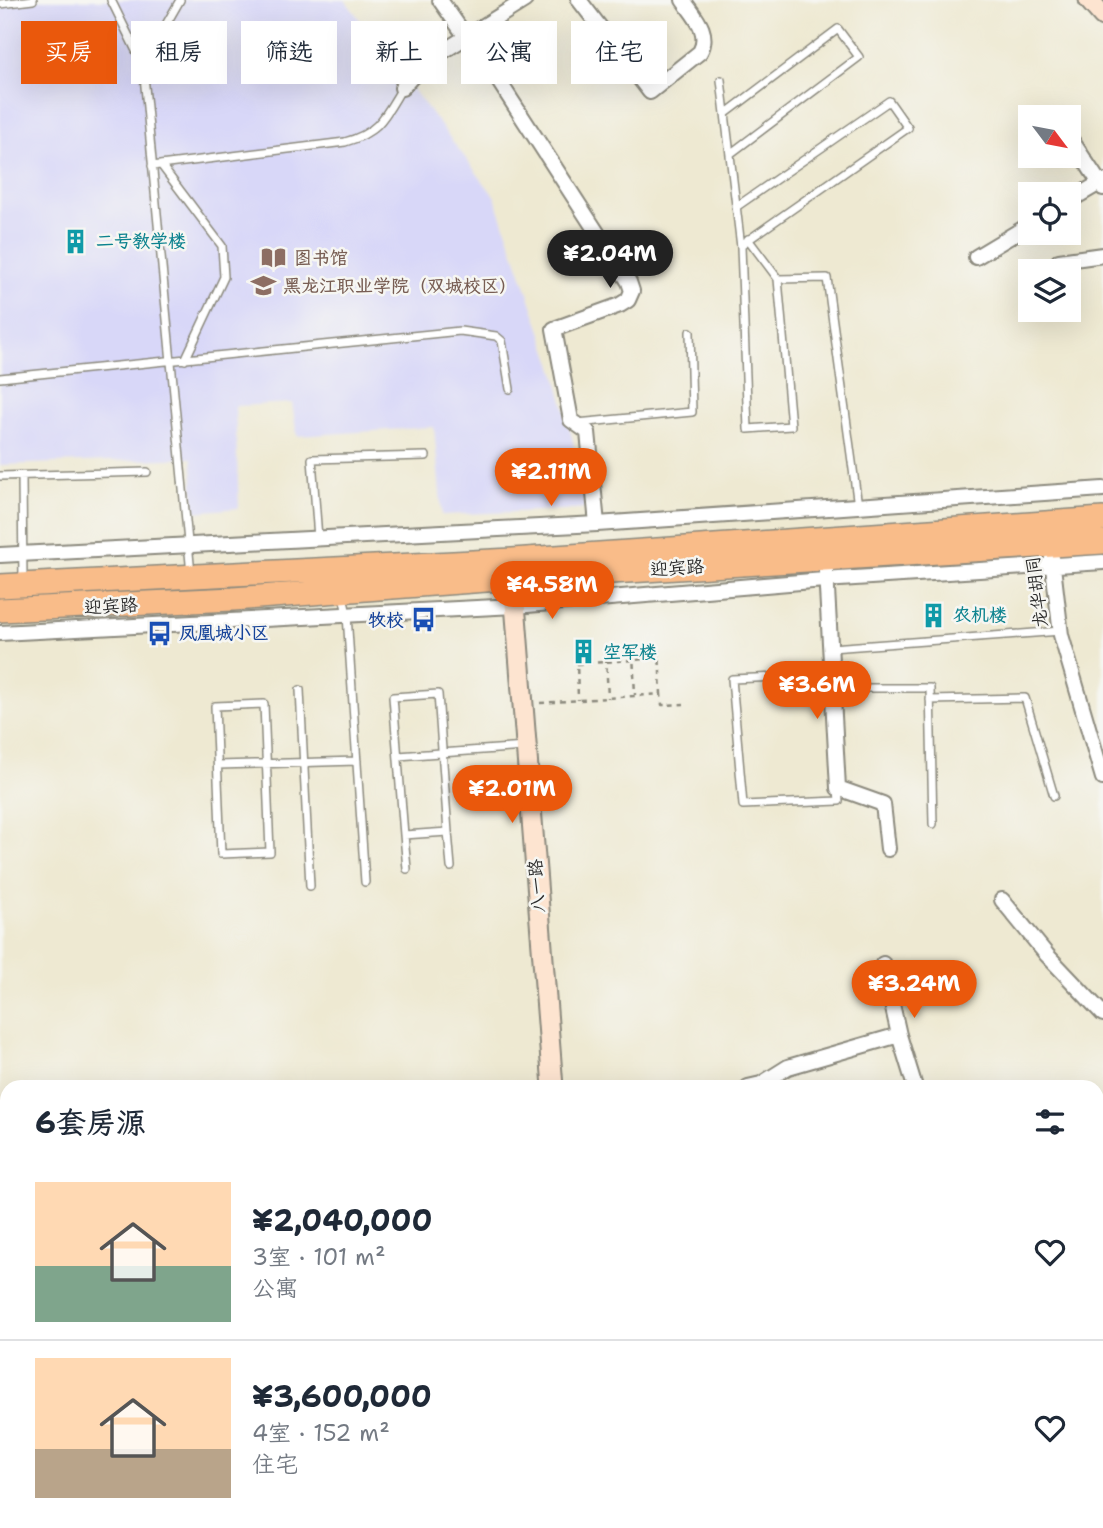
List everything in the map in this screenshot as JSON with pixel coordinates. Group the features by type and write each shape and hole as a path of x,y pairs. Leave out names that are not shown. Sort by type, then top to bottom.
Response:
{"main road":[{"name":"迎宾路","path":"0,610 79,608 343,591 512,569 826,570 1050,544 1103,519"},
{"name":"迎宾路","path":"11,585 191,577 512,569 1103,542"}],"street":[{"path":"440,0 461,28"},
{"path":"491,21 525,0"},
{"path":"579,0 650,92 700,52 705,43 704,33 683,0"},
{"path":"1089,0 1103,16"},
{"path":"402,88 423,64 461,40"},
{"path":"499,84 629,282 632,291 628,300 620,305 554,329 571,420 588,432 597,524"},
{"path":"1081,195 1102,184 1082,155"},
{"path":"976,257 1018,232"},
{"path":"1074,259 1103,255"},
{"path":"0,555 597,524 1103,489"},
{"path":"1050,544 1103,562"},
{"name":"龙华胡同","path":"1050,544 1060,631 1103,778"},
{"name":"八一路","path":"512,569 552,1080"},
{"path":"0,633 515,606 826,570 838,788 883,804 888,849"},
{"path":"1002,900 1047,955 1103,1014"},
{"path":"883,964 899,1035 913,1080"},
{"path":"771,1080 788,1067 899,1035"}],"lane":[{"path":"0,5 33,0"},
{"path":"111,0 131,41"},
{"path":"168,21 180,0"},
{"path":"725,114 838,29 859,57 730,154"},
{"path":"721,80 741,245 748,429 791,426 778,279 748,239"},
{"path":"145,84 191,577"},
{"path":"152,166 345,142 363,137 376,127 402,88"},
{"path":"736,207 889,101 908,128 741,245"},
{"path":"161,165 222,246 224,276 185,360"},
{"path":"778,279 827,278 858,506"},
{"path":"0,378 460,331 496,336 502,341 510,389"},
{"path":"576,424 692,412 690,332"},
{"path":"318,539 312,459 426,456"},
{"path":"0,476 146,472"},
{"path":"11,585 23,554 22,475"},
{"path":"343,591 347,615 365,882"},
{"path":"830,648 1060,631"},
{"path":"777,677 732,678 743,805 839,801 838,788"},
{"path":"832,688 930,688 933,824"},
{"path":"300,690 310,886"},
{"path":"407,869 393,697 438,694 451,867"},
{"path":"930,699 1025,698 1054,796"},
{"path":"264,704 270,852 221,854 218,765 215,706 264,704"},
{"path":"398,756 527,747"},
{"path":"218,765 357,761"},
{"path":"404,835 448,832"}],"path":[{"path":"659,650 662,705 684,704"},
{"path":"633,653 635,695"},
{"path":"578,700 577,661 660,658"},
{"path":"606,659 608,698"},
{"path":"523,704 661,694"}],"shaded area":[{"name":"黑龙江职业学院（双城校区）","path":"0,0 345,0 361,21 351,21 351,84 409,84 495,197 556,375 582,477 585,509 442,515 434,427 297,436 292,403 235,406 239,508 194,512 192,458 0,465"}],"place":[{"name":"二号教学楼","path":"76,241"},
{"name":"图书馆","path":"274,258"},
{"name":"黑龙江职业学院（双城校区）","path":"263,286"},
{"name":"农机楼","path":"933,615"},
{"name":"牧校","path":"424,620"},
{"name":"凤凰城小区","path":"159,633"},
{"name":"空军楼","path":"583,652"}]}
